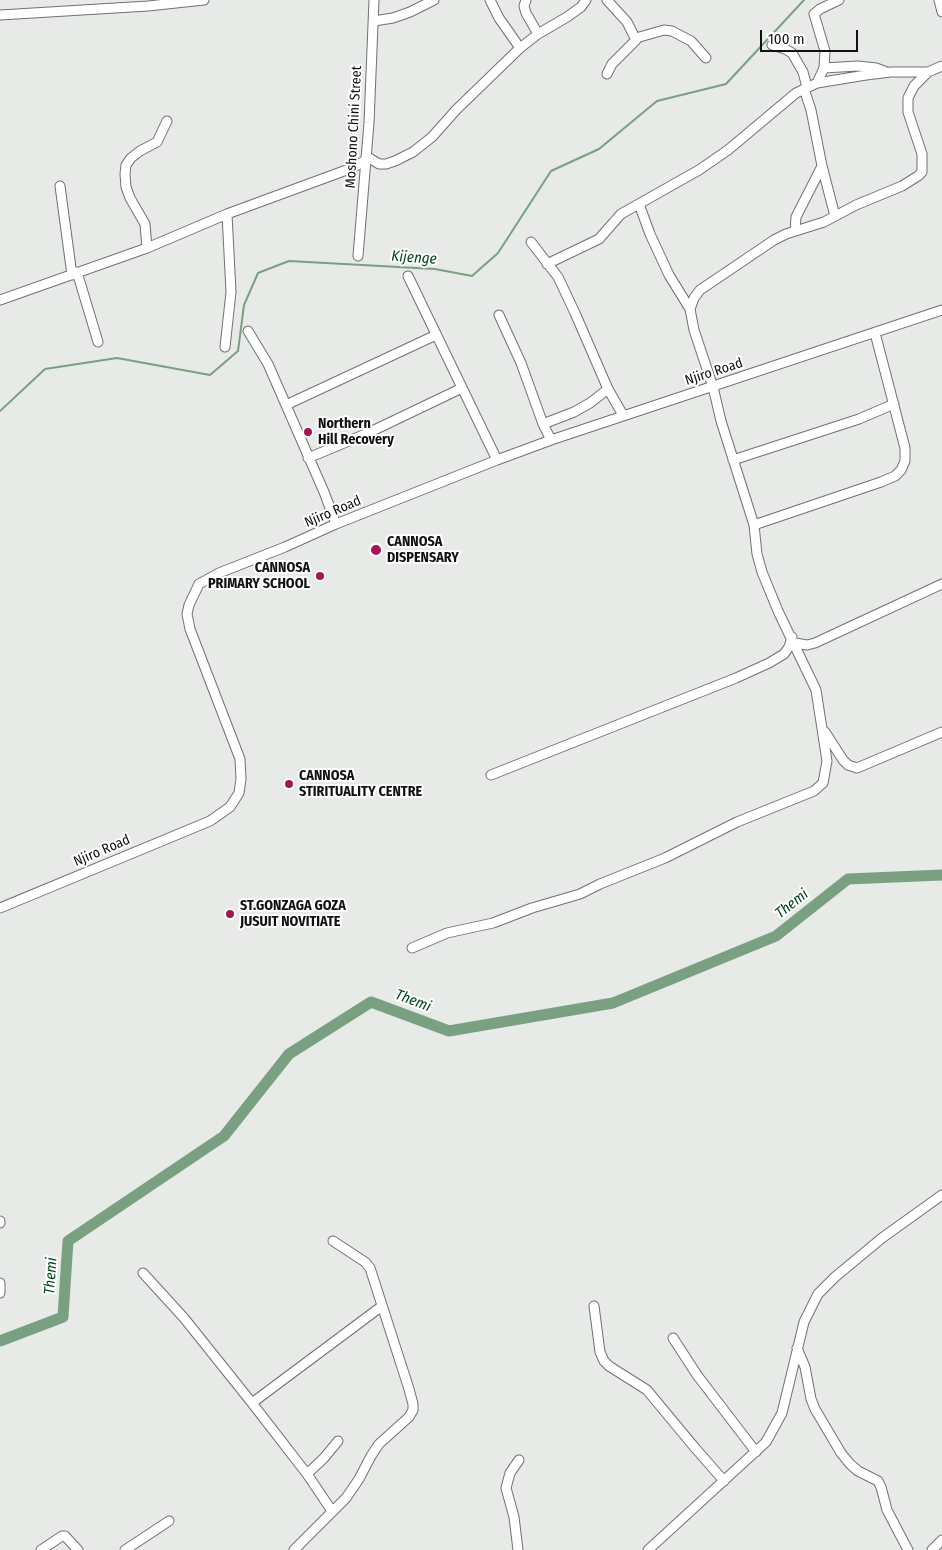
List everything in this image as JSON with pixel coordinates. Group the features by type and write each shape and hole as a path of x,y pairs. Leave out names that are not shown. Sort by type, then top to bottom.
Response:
{"street":[{"path":"0,15 148,6 204,0"},
{"name":"Moshono Chini Street","path":"358,256 369,123 374,0"},
{"path":"374,21 393,18 434,0"},
{"path":"490,0 499,18 520,48"},
{"path":"526,0 524,6 526,13 538,34"},
{"path":"0,300 147,248 227,214 352,168 366,158 379,164 386,164 413,152 432,136 520,48 538,34 581,7 586,0"},
{"path":"607,0 627,22 636,38"},
{"path":"817,84 824,68 824,50 814,14 839,0"},
{"path":"939,0 942,12"},
{"path":"636,38 664,30 672,31 692,41 706,58"},
{"path":"607,74 612,64 635,42 636,38"},
{"path":"772,45 792,53 802,72 822,166 835,216"},
{"path":"824,68 858,66 889,72"},
{"path":"690,309 696,294 708,284 774,240 795,231 810,228 902,186 918,176 922,172 922,154 907,106 908,98 914,86 928,72 942,66"},
{"path":"548,264 599,239 621,214 700,170 728,150 796,93 817,84 889,72 928,72"},
{"path":"147,248 144,224 126,187 126,165 140,151 157,142 167,121"},
{"path":"795,231 796,217 822,166"},
{"path":"60,186 74,274 98,342"},
{"path":"412,948 447,933 492,923 532,908 580,894 600,884 666,858 737,822 814,791 823,783 826,774 827,761 816,690 778,611 762,572 757,554 754,525 694,330 690,309 669,275 650,234 639,204"},
{"path":"225,347 231,292 227,214"},
{"path":"531,242 558,277 608,389 623,415"},
{"path":"408,276 497,460"},
{"name":"Njiro Road","path":"0,908 210,820 222,814 239,793 241,779 240,758 190,629 188,614 192,595 199,584 219,573 336,524 551,440 942,310"},
{"path":"499,315 521,363 542,424 551,440"},
{"path":"248,331 268,364 336,524"},
{"path":"754,525 881,482 895,476 906,461 905,448 875,333"},
{"path":"286,405 436,334"},
{"path":"308,458 368,433 462,388"},
{"path":"542,424 574,412 590,403 608,389"},
{"path":"733,460 859,419 894,404"},
{"path":"793,640 807,645 815,642 942,584"},
{"path":"491,775 736,678 784,654 793,640"},
{"path":"822,727 843,760 848,765 857,768 942,732"},
{"path":"648,1550 766,1442 782,1413 804,1322 818,1294 882,1238 942,1194"},
{"path":"294,1550 346,1498 379,1444 409,1417 413,1404 370,1268 365,1262 333,1241"},
{"path":"143,1273 184,1318 252,1403 307,1474 332,1511"},
{"path":"0,1282 0,1293"},
{"path":"252,1403 382,1306"},
{"path":"594,1306 600,1352 604,1361 647,1390 724,1481"},
{"path":"673,1338 698,1375 756,1452"},
{"path":"797,1348 805,1367 811,1399 815,1409 850,1464 858,1471 878,1481 889,1516 908,1550"},
{"path":"307,1474 338,1441"},
{"path":"518,1550 514,1517 506,1488 510,1473 519,1460"},
{"path":"125,1550 169,1521"},
{"path":"41,1550 62,1536 66,1536 78,1550"},
{"path":"932,1550 942,1540"}],"waterway":[{"name":"Kijenge","path":"0,411 45,369 117,358 210,375 238,351 244,305 258,273 289,261 435,269 472,276 498,253 551,171 599,149 657,101 726,84 804,0"},
{"name":"Themi","path":"0,1341 63,1317 68,1241 224,1136 289,1054 371,1002 449,1031 613,1003 776,936 848,879 942,875"}],"place":[{"name":"Northern Hill Recovery","path":"308,432"},
{"name":"CANNOSA DISPENSARY","path":"376,550"},
{"name":"CANNOSA PRIMARY SCHOOL","path":"320,576"},
{"name":"CANNOSA STIRITUALITY CENTRE","path":"289,784"},
{"name":"ST.GONZAGA GOZA JUSUIT NOVITIATE","path":"230,914"}]}
